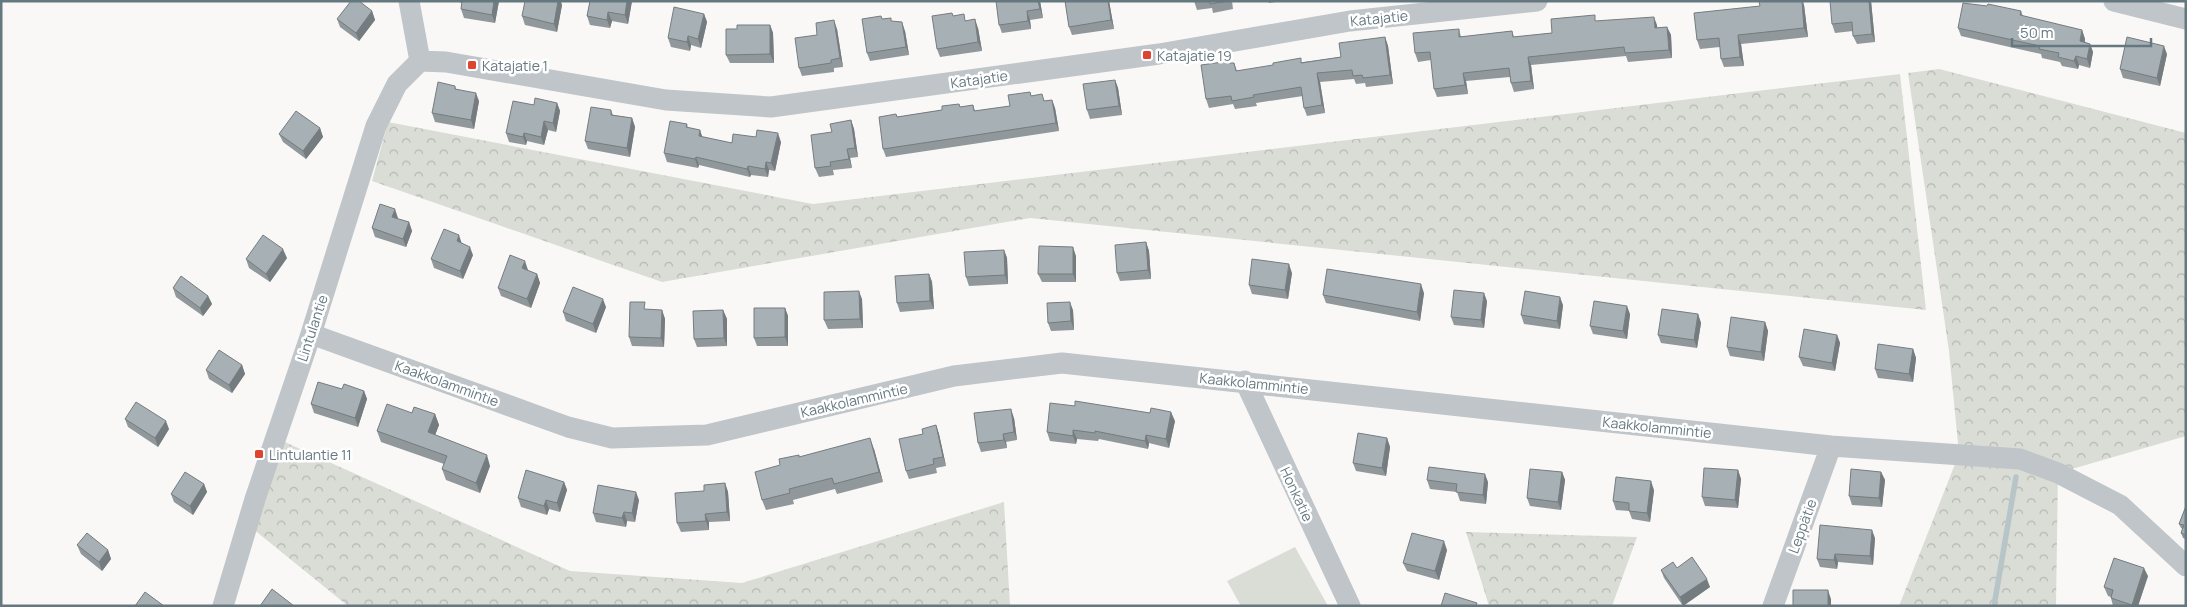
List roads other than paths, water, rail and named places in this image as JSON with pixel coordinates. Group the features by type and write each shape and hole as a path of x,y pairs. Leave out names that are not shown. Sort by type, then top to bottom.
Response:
{"street":[{"path":"409,1 420,61"},
{"name":"Katajatie","path":"420,61 446,62 666,100 771,107 1159,54 1350,21 1537,1"},
{"path":"2114,1 2186,19"},
{"name":"Lintulantie","path":"223,606 255,499 311,334 376,126 397,84 420,61"},
{"name":"Kaakkolammintie","path":"311,334 568,427 612,438 707,435 954,376 1062,363 1245,381 1831,446 2020,459 2058,473 2120,505 2186,566"},
{"name":"Honkatie","path":"1245,381 1350,606"},
{"name":"Leppätie","path":"1773,606 1831,446"}],"waterway":[{"path":"1994,606 2016,477"}],"place":[{"name":"Katajatie 19","path":"1147,55"},
{"name":"Katajatie 1","path":"472,65"},
{"name":"Lintulantie 11","path":"259,454"}]}
